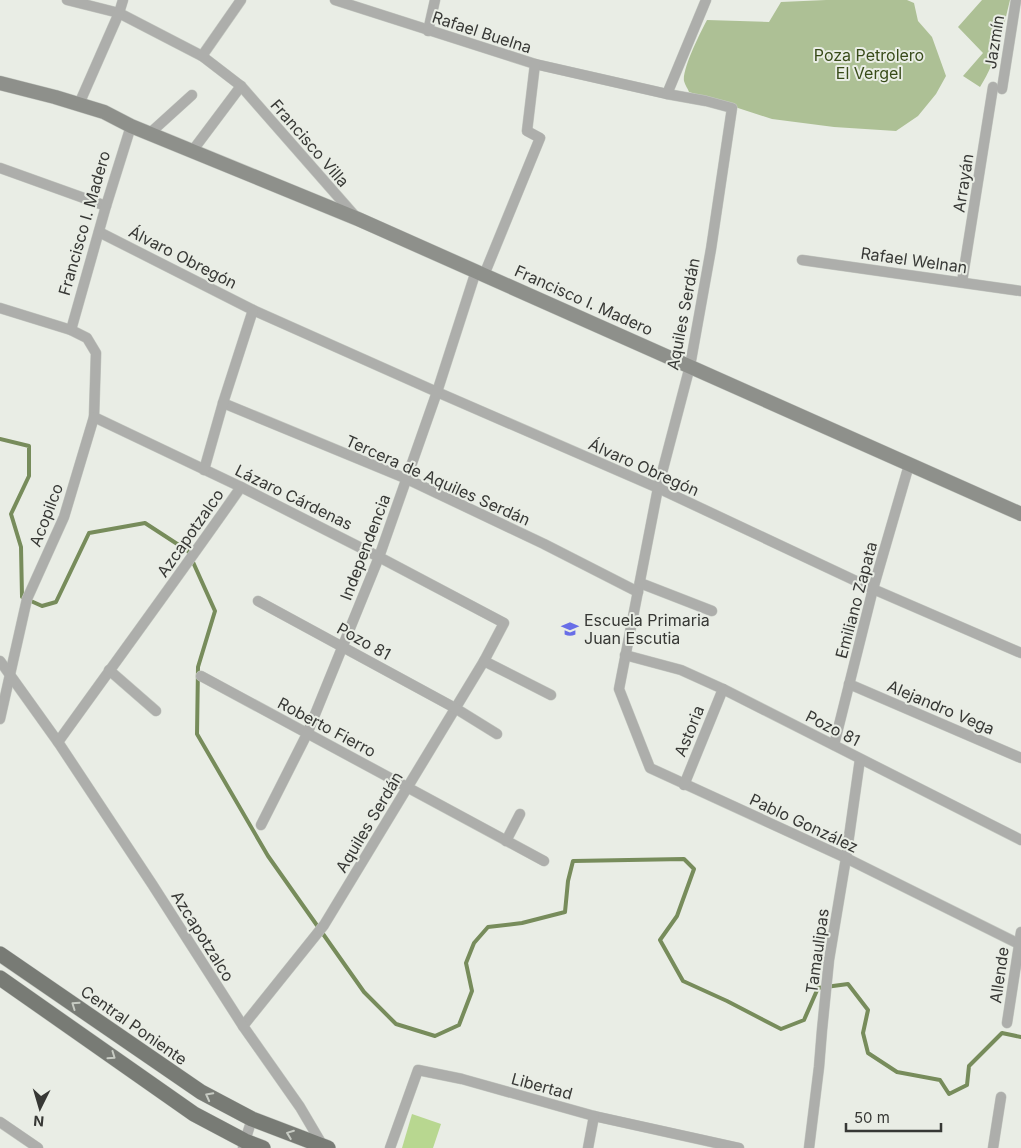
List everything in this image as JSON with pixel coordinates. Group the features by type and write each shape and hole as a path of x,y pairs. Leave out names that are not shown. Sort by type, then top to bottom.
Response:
{"main road":[{"name":"Central Poniente","path":"0,954 201,1092 252,1119 325,1147"},
{"path":"0,978 194,1114 244,1145 263,1148"}],"street":[{"name":"Francisco Villa","path":"67,0 119,13 202,56 241,86 358,219"},
{"path":"79,104 123,0"},
{"path":"202,56 241,0"},
{"name":"Rafael Buelna","path":"336,0 535,64 668,94"},
{"path":"428,31 435,0"},
{"path":"668,94 706,0"},
{"name":"Jazmín","path":"997,88 1016,0"},
{"name":"Independencia","path":"261,824 307,734 343,646 379,557 480,273 540,138 527,132 535,64"},
{"name":"Francisco I. Madero","path":"0,83 104,112 149,134 193,150 358,219 1021,514"},
{"path":"193,150 241,86"},
{"name":"Arrayán","path":"962,282 997,88"},
{"name":"Aquiles Serdán","path":"619,689 658,488 690,366 711,249 732,108 668,94"},
{"path":"149,134 192,95"},
{"name":"Francisco I. Madero","path":"71,330 131,126"},
{"path":"0,168 106,206"},
{"name":"Álvaro Obregón","path":"99,232 253,310 658,488 873,589 1021,653"},
{"name":"Rafael Welnan","path":"802,260 1021,291"},
{"name":"Acopilco","path":"0,719 26,599 64,517 94,417 96,354 87,338 71,330 1,310"},
{"path":"204,470 253,310"},
{"name":"Tercera de Aquiles Serdán","path":"223,403 406,479 639,587 712,611"},
{"name":"Lázaro Cárdenas","path":"94,417 241,487 504,623"},
{"name":"Emiliano Zapata","path":"834,745 873,589 909,464"},
{"name":"Azcapotzalco","path":"58,742 241,487"},
{"name":"Pozo 81","path":"258,601 343,646 497,734"},
{"name":"Aquiles Serdán","path":"243,1026 324,926 484,661 504,623"},
{"name":"Pozo 81","path":"625,655 680,670 722,689 1021,840"},
{"name":"Azcapotzalco","path":"0,661 58,742 243,1026 300,1107 325,1147"},
{"path":"484,661 551,695"},
{"path":"109,670 156,711"},
{"name":"Roberto Fierro","path":"201,676 544,861"},
{"name":"Alejandro Vega","path":"849,684 1021,758"},
{"name":"Pablo González","path":"619,689 650,768 846,858 1020,944"},
{"name":"Astoria","path":"684,785 722,689"},
{"name":"Tamaulipas","path":"810,1148 829,960 860,759"},
{"path":"506,841 520,814"},
{"name":"Allende","path":"1007,1023 1021,932"},
{"name":"Libertad","path":"390,1148 418,1070 462,1079 594,1116 739,1148"},
{"path":"993,1148 1000,1097"},
{"path":"588,1148 594,1116"},
{"path":"244,1145 252,1119"},
{"path":"0,1122 38,1148"}],"green space":[{"name":"Poza Petrolero El Vergel","path":"907,0 914,3 918,21 932,37 946,76 936,94 918,116 896,131 834,127 772,119 689,92 684,81 684,75 692,50 707,20 769,22 781,2"},
{"path":"982,0 1010,0 995,56 980,87 963,76 983,53 958,27"}],"building":[{"path":"412,1114 441,1124 433,1148 402,1148"}],"waterway":[{"path":"0,439 29,446 29,476 11,514 21,547 22,597 42,606 56,602 89,533 145,523 188,551 215,611 198,667 197,734 268,856 364,992 396,1024 435,1036 459,1025 472,991 466,963 474,943 488,927 522,923 565,912 568,881 573,861 684,859 694,869 677,916 660,940 683,981 781,1029 804,1020 818,988 848,984 868,1010 863,1033 868,1053 897,1072 940,1080 949,1094 967,1085 969,1066 1002,1033 1021,1037"}],"place":[{"name":"Escuela Primaria Juan Escutia","path":"570,629"}]}
